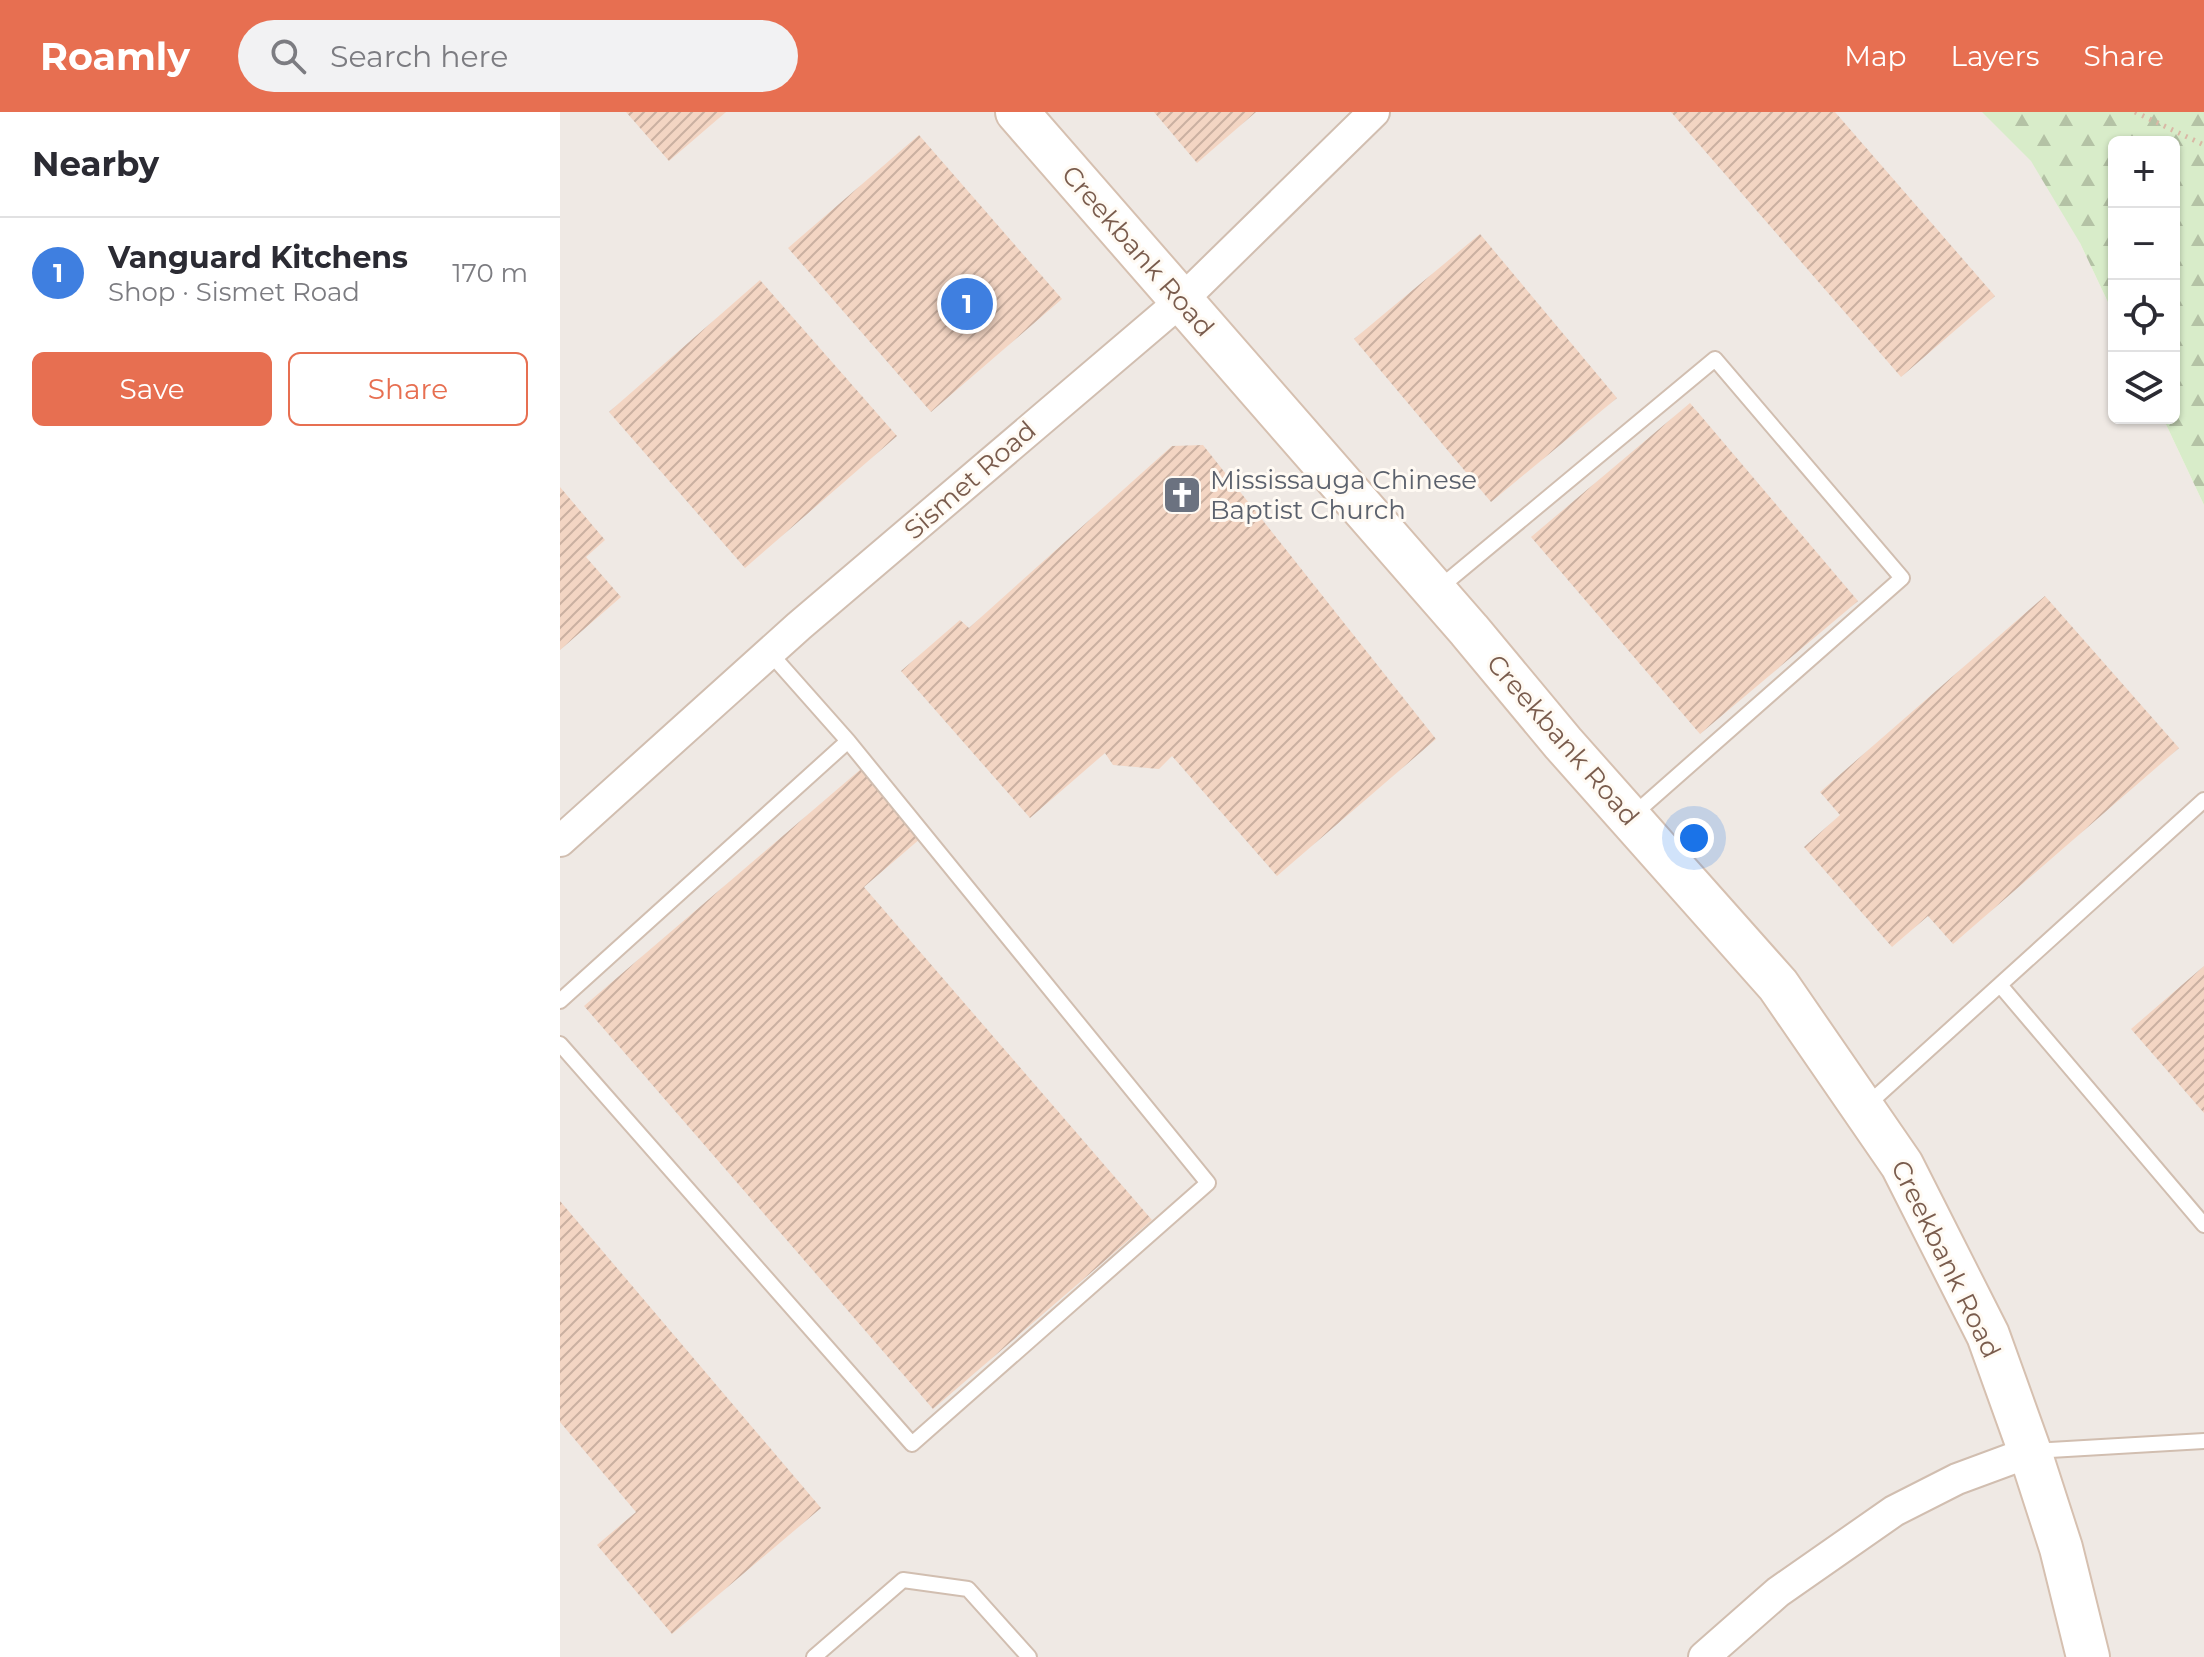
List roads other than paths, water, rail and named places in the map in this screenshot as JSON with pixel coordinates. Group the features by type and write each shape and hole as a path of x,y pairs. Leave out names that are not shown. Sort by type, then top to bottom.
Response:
{"street":[{"name":"Creekbank Road","path":"1017,112 1778,985 1902,1165 1988,1335 2061,1548 2088,1657"},
{"name":"Sismet Road","path":"560,841 770,653 1182,300 1374,112"},
{"path":"1704,1657 1778,1592 1894,1511 1957,1479 2030,1452"}],"lane":[{"path":"1435,592 1715,359 1902,578 1630,818"},
{"path":"560,1044 912,1444 1208,1183 848,741 770,653"},
{"path":"560,1001 848,741"},
{"path":"1863,1109 2204,800"},
{"path":"2000,985 2204,1225"},
{"path":"2030,1452 2204,1441"},
{"path":"814,1657 903,1580 968,1589 1029,1657"}],"place":[{"name":"Vanguard Kitchens","path":"967,304"},
{"name":"Mississauga Chinese Baptist Church","path":"1182,495"}]}
